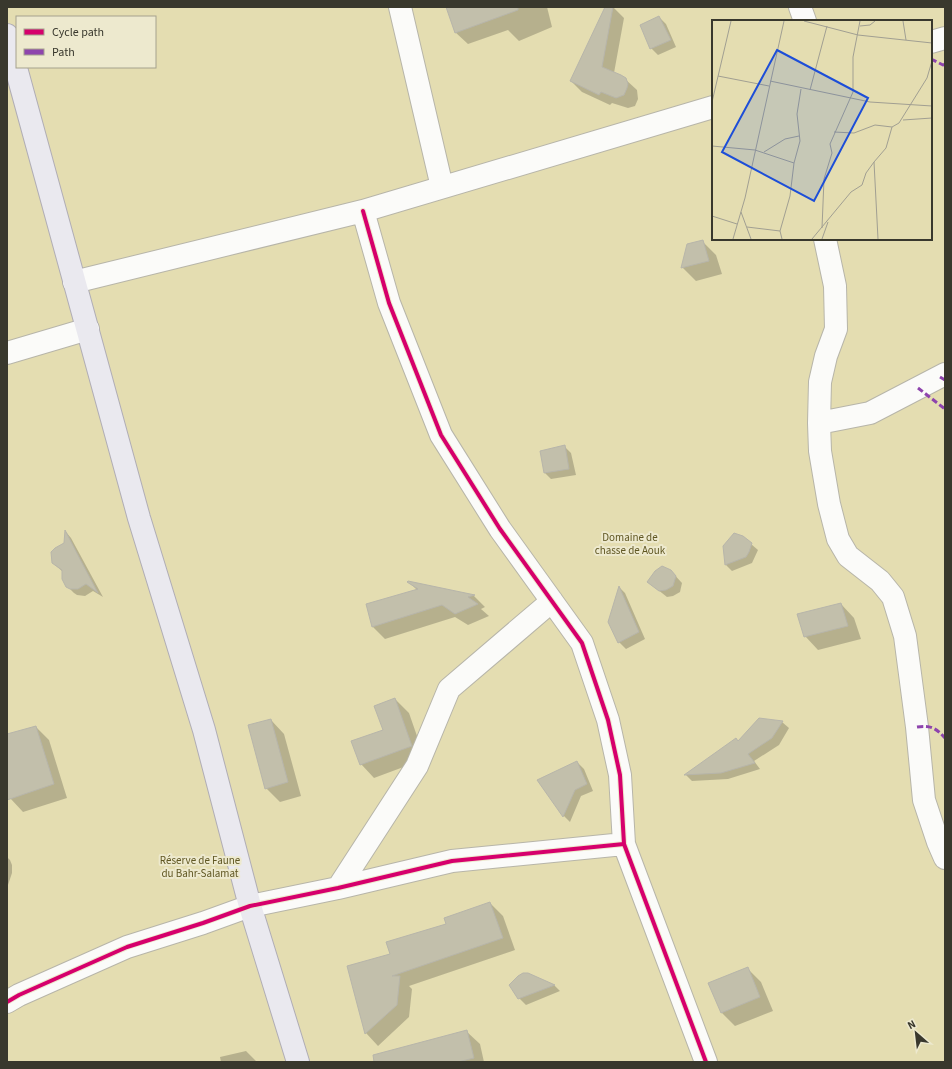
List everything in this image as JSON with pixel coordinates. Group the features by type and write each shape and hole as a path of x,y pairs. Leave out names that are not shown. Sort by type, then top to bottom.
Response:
{"main road":[{"path":"7,35 140,518 204,730 250,906 298,1062"}],"street":[{"path":"400,7 442,187"},
{"path":"800,7 805,20"},
{"path":"932,42 945,38"},
{"path":"74,282 363,211 712,107"},
{"path":"363,211 389,303 441,435 500,529 582,644 608,720 620,775 624,844 706,1062"},
{"path":"825,240 835,286 836,329 826,356 820,382 820,451 828,504 838,539 848,556 880,581 893,597 905,636 917,727 924,800 945,858"},
{"path":"7,353 88,329"},
{"path":"819,423 870,413 945,374"},
{"path":"338,888 417,766 449,689 552,601"},
{"path":"7,1002 19,995 127,947 203,923 250,906 338,888 452,861 624,844"}],"green space":[{"name":"Domaine de chasse de Aouk","path":"7,7 945,7 945,1062 7,1062"}],"building":[{"path":"446,7 518,7 518,10 455,33"},
{"path":"605,7 613,7 602,67 626,78 628,84 624,95 616,98 601,92 599,95 570,81"},
{"path":"659,16 671,40 650,49 640,25"},
{"path":"703,240 709,261 681,268 687,244"},
{"path":"565,445 569,469 544,473 540,451"},
{"path":"65,530 98,593 86,584 78,589 70,589 66,587 62,579 62,570 52,563 51,552 64,543"},
{"path":"734,533 743,536 752,543 746,557 725,565 723,546"},
{"path":"662,566 671,570 676,576 673,586 666,590 659,591 647,582 655,571"},
{"path":"407,582 475,595 468,597 478,604 455,614 442,605 372,627 366,604 418,589"},
{"path":"619,586 639,632 618,643 608,622"},
{"path":"841,603 848,626 804,637 797,614"},
{"path":"395,698 412,746 360,765 351,741 383,730 374,706"},
{"path":"759,718 783,721 772,738 748,754 755,763 721,773 684,775 736,738 738,741"},
{"path":"271,719 288,782 265,789 248,725"},
{"path":"36,726 54,784 7,800 7,734"},
{"path":"577,761 587,784 575,790 563,817 537,780"},
{"path":"490,902 503,938 392,976 400,976 397,1005 365,1034 347,966 390,954 386,942 446,924 444,918"},
{"path":"748,967 760,997 721,1013 708,983"},
{"path":"523,973 528,973 555,985 518,999 509,985"},
{"path":"467,1030 474,1058 458,1062 374,1062 373,1055"}],"marked path":[{"path":"932,60 943,65 945,64"},
{"path":"940,377 945,380"},
{"path":"918,388 945,409"},
{"path":"917,727 926,726 933,728 945,738"}],"cycle path":[{"path":"363,211 389,303 441,435 500,529 582,643 608,720 620,775 624,844"},
{"path":"7,1002 19,995 127,947 203,923 250,906 338,888 452,861 624,844 706,1062"}],"park label":[{"name":"Réserve de Faune du Bahr-Salamat","path":"200,866"}]}
